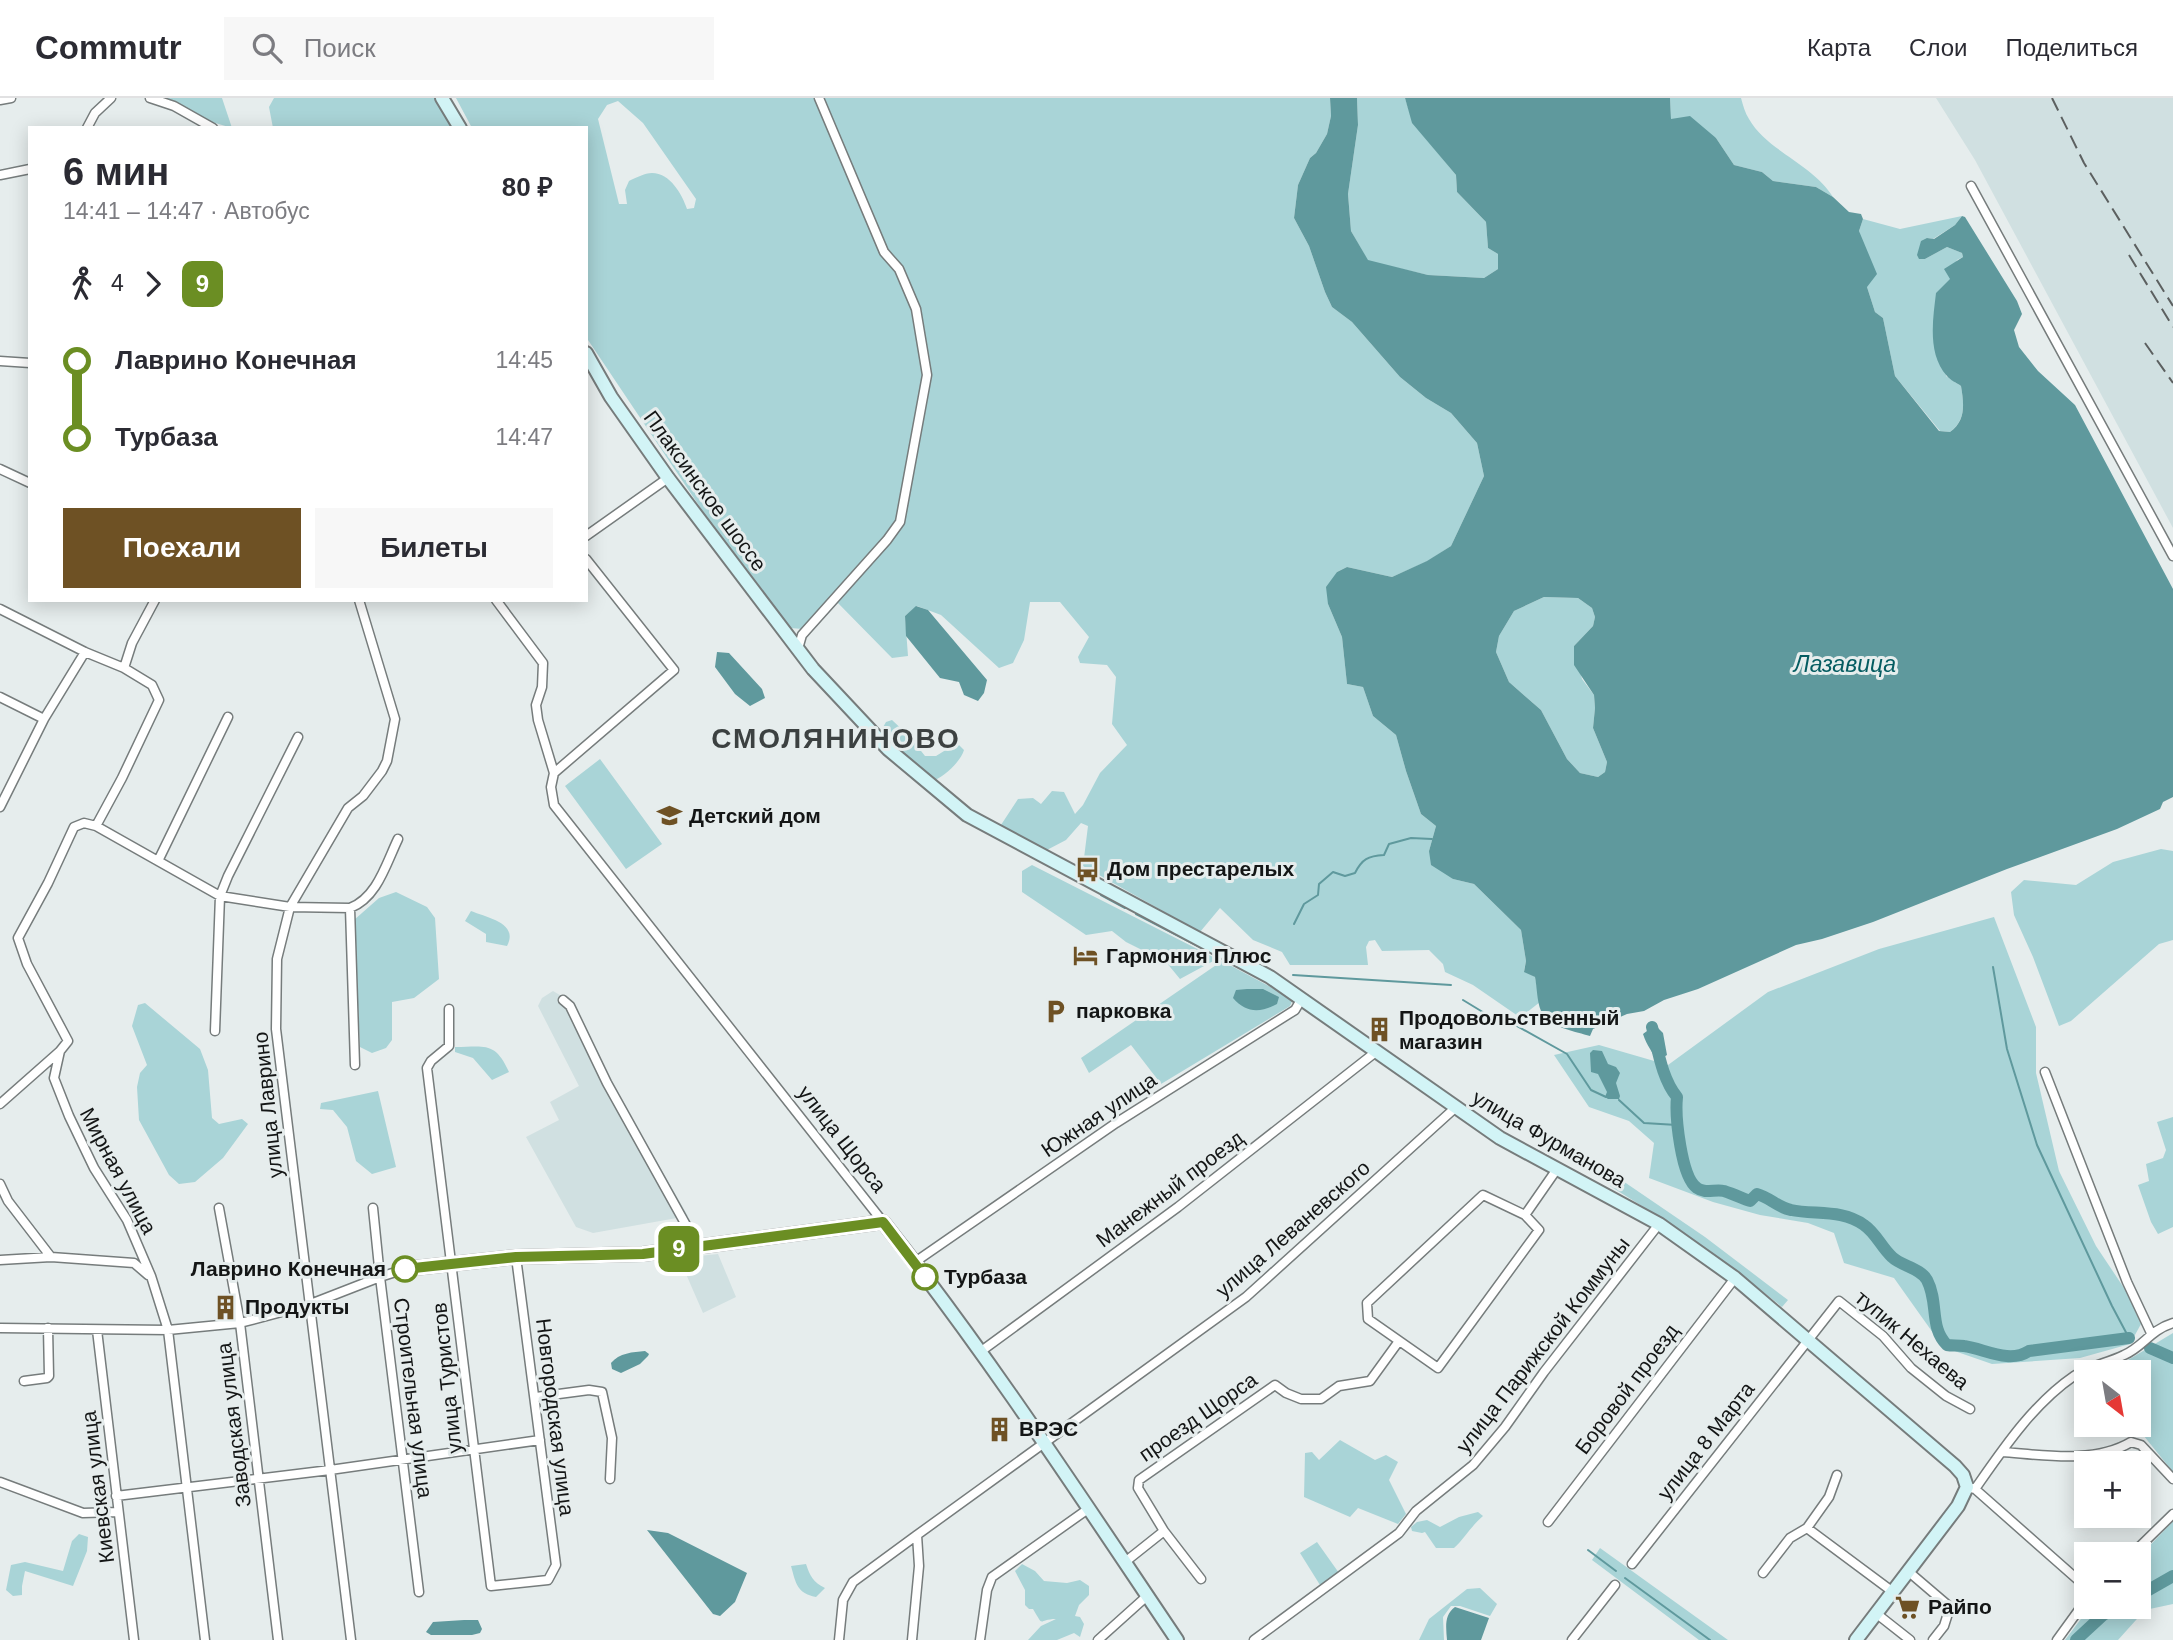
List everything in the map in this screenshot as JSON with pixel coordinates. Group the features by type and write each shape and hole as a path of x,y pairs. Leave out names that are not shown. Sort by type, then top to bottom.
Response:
{"main road":[{"path":"442,98 459,126"},
{"name":"Плаксинское шоссе","path":"588,357 611,397 668,478 798,649 837,696 888,749 932,785"},
{"name":"улица Фурманова","path":"932,785 967,815 986,827 1270,977 1500,1138 1659,1224 1735,1278 1955,1466 1971,1488"},
{"path":"405,1269 516,1257 643,1254 883,1222"},
{"name":"улица Щорса","path":"883,1222 980,1352 1177,1640"},
{"path":"1856,1640 1971,1488"}],"street":[{"path":"0,100 11,98"},
{"path":"88,126 94,113 111,98"},
{"path":"150,98 174,106 209,126"},
{"path":"798,649 802,635 900,522 927,375 916,309 899,269 884,251 819,98"},
{"path":"0,175 28,169"},
{"path":"1971,186 2173,556"},
{"path":"0,361 28,363"},
{"path":"0,469 28,482"},
{"path":"588,535 668,478"},
{"path":"554,771 674,670 588,562"},
{"path":"124,668 132,643 154,602"},
{"name":"улица Лаврино","path":"351,1640 276,1029 277,959 290,907 348,808 368,789 387,761 394,727 394,712 359,602"},
{"name":"улица Щорса","path":"497,602 543,663 542,687 536,705 554,771 551,787 554,805 883,1222"},
{"path":"0,609 85,652 124,668 152,685 159,700 96,826 220,896 290,907 350,908 360,904 375,888 398,839"},
{"path":"0,807 44,719 85,652"},
{"path":"0,697 44,719"},
{"path":"158,861 228,717"},
{"path":"215,1031 220,896 298,737"},
{"name":"Мирная улица","path":"96,826 84,823 74,827 18,938 27,964 68,1041 60,1051 54,1078 94,1167 128,1220 169,1330 205,1640"},
{"path":"350,908 355,1065"},
{"name":"Южная улица","path":"915,1262 1116,1123 1295,1010 1302,999"},
{"path":"563,1000 570,1006 607,1083 686,1225 694,1247"},
{"name":"улица Туристов","path":"449,1009 449,1046 430,1061 427,1068 472,1451 491,1586"},
{"path":"0,1104 60,1051"},
{"name":"Манежный проезд","path":"980,1352 1178,1207 1377,1051"},
{"path":"2045,1072 2127,1282 2151,1333"},
{"name":"улица Леваневского","path":"839,1640 843,1600 853,1582 1247,1297 1455,1108"},
{"path":"1525,1215 1556,1169"},
{"path":"0,1184 8,1201 51,1257"},
{"path":"1483,1195 1525,1215 1539,1230 1438,1368 1399,1341 1367,1319 1367,1303 1483,1195"},
{"name":"Заводская улица","path":"219,1208 240,1323 278,1640"},
{"name":"Строительная улица","path":"373,1208 419,1592"},
{"name":"улица Парижской Коммуны","path":"1254,1640 1399,1533 1416,1511 1473,1465 1505,1427 1659,1224"},
{"path":"0,1260 51,1257 134,1264 150,1276"},
{"name":"Новгородская улица","path":"491,1586 548,1580 556,1565 516,1257"},
{"path":"0,1328 169,1330 240,1323 308,1305 405,1269"},
{"name":"Боровой проезд","path":"1548,1522 1735,1278"},
{"name":"тупик Нехаева","path":"1808,1340 1839,1301 1883,1336 1911,1367 1946,1396 1970,1409"},
{"path":"1971,1488 2029,1419 2075,1375 2126,1355 2151,1333 2173,1323"},
{"path":"24,1381 49,1376 48,1328"},
{"name":"Киевская улица","path":"97,1330 134,1640"},
{"name":"улица 8 Марта","path":"1632,1564 1808,1340"},
{"name":"проезд Щорса","path":"1200,1579 1164,1531 1138,1488 1139,1480 1275,1385 1301,1399 1321,1399 1339,1386 1370,1381 1399,1341"},
{"path":"536,1396 589,1390 601,1392 612,1437 610,1479"},
{"path":"116,1496 330,1470 540,1440"},
{"path":"2002,1452 2087,1454 2113,1450 2131,1442 2141,1445 2173,1479"},
{"path":"1763,1573 1790,1538 1807,1528 1829,1497 1837,1475"},
{"path":"0,1482 83,1513 117,1512"},
{"name":"улица Фурманова","path":"1971,1488 2074,1577"},
{"path":"980,1640 987,1590 992,1577 1088,1509"},
{"path":"2144,1542 2173,1514"},
{"path":"1807,1528 1893,1592"},
{"path":"1125,1562 1164,1531"},
{"path":"912,1640 919,1566 917,1535"},
{"path":"1909,1572 1950,1607 1944,1626 1933,1640"},
{"path":"1572,1640 1615,1584"},
{"path":"1098,1640 1147,1596"},
{"path":"1877,1614 1910,1640"},
{"path":"2057,1640 2074,1617"}],"shaded area":[{"path":"158,98 222,98 231,126 212,122"},
{"path":"274,98 438,98 453,126 273,126 269,107"},
{"path":"456,98 1330,98 1331,116 1327,134 1310,158 1298,185 1294,218 1309,246 1332,307 1352,322 1400,377 1426,398 1451,413 1477,443 1484,476 1451,546 1428,561 1392,577 1347,567 1337,572 1328,604 1342,637 1347,684 1363,687 1373,716 1396,735 1421,814 1436,826 1429,851 1453,879 1474,884 1521,930 1526,961 1524,971 1535,977 1540,1002 1518,1016 1473,985 1445,972 1443,964 1429,950 1382,951 1375,940 1369,941 1366,947 1368,965 1290,965 1282,952 1253,940 1220,908 1200,932 1083,866 1088,826 1081,823 1066,840 1045,851 999,828 1018,799 1033,798 1041,804 1052,791 1064,792 1075,814 1083,805 1100,773 1127,745 1112,724 1116,677 1107,665 1080,663 1078,657 1089,637 1060,602 1030,602 1024,640 1013,663 999,668 941,615 917,606 905,616 908,656 892,658 835,600 803,629 790,628 771,613 588,340 588,126 471,126","holes":["618,101 643,123 696,199 694,208 687,209 670,180 652,173 629,181 625,190 627,204 619,204 598,119 607,105"]},
{"path":"1357,98 1405,98 1413,123 1456,175 1457,192 1486,222 1488,248 1498,254 1498,269 1484,278 1428,275 1368,261 1351,231 1348,194 1358,125"},
{"path":"1670,98 1741,98 1746,114 1757,130 1814,175 1833,197 1816,187 1773,181 1762,172 1734,165 1716,138 1671,119"},
{"path":"1936,98 2173,98 2173,528 1975,160"},
{"path":"1962,216 1955,225 1933,239 1927,238 1925,259 1947,247 1962,253 1963,257 1957,260 1950,279 1946,376 1961,386 1963,405 1959,422 1950,432 1940,431 1895,376 1883,318 1875,312 1867,287 1859,231 1863,219 1900,229"},
{"path":"1544,597 1578,598 1592,608 1595,617 1593,626 1574,646 1582,679 1594,695 1593,728 1607,762 1605,772 1598,777 1580,773 1567,759 1541,710 1509,682 1496,652 1499,636 1514,611"},
{"path":"892,720 925,756 936,756 957,743 964,750 946,773 931,781 889,743 882,729 886,722"},
{"path":"600,759 662,844 626,869 565,786"},
{"path":"2161,849 2173,851 2173,940 2159,944 2071,1021 2059,1026 2014,915 2011,892 2024,880 2076,885 2113,862"},
{"path":"1032,865 1217,959 1180,979 1166,962 1126,942 1112,931 1086,935 1022,892 1022,871"},
{"path":"396,892 427,907 435,918 439,979 414,998 392,1002 392,1040 386,1048 372,1053 360,1047 354,920 379,898"},
{"path":"471,911 500,922 509,932 507,946 486,942 486,934 465,921"},
{"path":"1994,917 2036,1027 2036,1073 2059,1171 2096,1246 2126,1291 2141,1324 2130,1344 2080,1358 1992,1364 1943,1347 1894,1278 1844,1263 1834,1233 1808,1223 1760,1215 1713,1202 1649,1178 1654,1143 1629,1121 1589,1107 1554,1055 1599,1045 1668,1065 1768,992 1879,949"},
{"path":"1222,961 1293,999 1290,1006 1161,1084 1131,1045 1089,1073 1081,1058"},
{"path":"553,991 575,1004 603,1068 688,1216 593,1233 576,1227 526,1137 559,1120 550,1102 579,1086 538,1006 542,998"},
{"path":"145,1003 200,1049 208,1070 212,1118 219,1124 242,1119 248,1124 223,1158 195,1182 179,1184 169,1175 139,1120 137,1087 140,1073 147,1065 132,1026 138,1005"},
{"path":"455,1047 494,1050 509,1072 492,1080 473,1058 455,1052"},
{"path":"378,1091 396,1167 372,1174 356,1161 347,1127 333,1110 320,1109 321,1103"},
{"path":"2173,1117 2173,1227 2158,1234 2138,1185 2149,1181 2146,1164 2163,1158 2166,1150 2157,1122"},
{"path":"1617,1177 1705,1237 1788,1300 1782,1307 1698,1244 1610,1186"},
{"path":"718,1254 736,1297 703,1313 679,1258"},
{"path":"2173,1333 2173,1472 2145,1437 2151,1437 2151,1360 2128,1360"},
{"path":"1340,1440 1375,1460 1386,1455 1398,1462 1389,1480 1406,1514 1398,1524 1358,1508 1350,1517 1304,1497 1305,1453 1312,1452 1319,1460"},
{"path":"1478,1512 1483,1516 1454,1548 1436,1548 1425,1532 1412,1531 1411,1527 1417,1522 1427,1520 1440,1527 1459,1517"},
{"path":"2173,1521 2173,1604 2151,1609 2151,1544"},
{"path":"79,1534 88,1537 87,1551 73,1586 25,1571 22,1595 13,1596 6,1590 11,1565 25,1562 63,1571 72,1541"},
{"path":"1317,1542 1339,1573 1320,1585 1300,1553"},
{"path":"1600,1548 1728,1640 1699,1640 1592,1560"},
{"path":"806,1564 812,1578 825,1588 816,1597 801,1590 794,1578 791,1566"},
{"path":"1022,1564 1035,1571 1044,1581 1067,1583 1080,1580 1089,1586 1089,1595 1079,1605 1075,1616 1080,1617 1084,1624 1080,1637 1074,1633 1057,1640 1028,1640 1041,1626 1056,1619 1042,1622 1033,1609 1025,1605 1025,1590 1015,1571"},
{"path":"1480,1588 1497,1604 1490,1616 1460,1606 1451,1606 1443,1617 1444,1640 1419,1640 1429,1619 1467,1589"},
{"path":"2081,1619 2137,1619 2118,1640 2065,1640"}],"water":[{"name":"Лазавица","path":"1330,98 1357,98 1358,125 1348,194 1351,231 1368,260 1428,275 1484,278 1498,269 1498,254 1488,248 1486,222 1457,192 1456,175 1412,123 1405,98 1670,98 1671,119 1690,116 1716,138 1734,165 1762,172 1773,181 1816,187 1833,197 1849,212 1861,214 1863,219 1859,231 1877,274 1867,287 1875,312 1883,318 1895,376 1939,431 1950,432 1955,428 1963,406 1961,386 1947,376 1936,357 1933,336 1936,293 1950,279 1944,269 1963,257 1962,253 1947,247 1925,259 1919,259 1917,255 1921,241 1934,239 1955,225 1962,216 1965,217 2017,301 2022,314 2014,330 2019,347 2038,371 2075,405 2173,589 2173,797 2163,802 2160,809 2117,829 1873,922 1796,945 1698,989 1593,1029 1590,1036 1563,1028 1545,1017 1540,1007 1535,977 1524,972 1526,961 1521,930 1474,884 1453,879 1431,865 1429,851 1436,826 1421,814 1396,735 1373,716 1363,687 1347,684 1342,637 1328,604 1326,587 1337,572 1347,567 1392,577 1427,561 1451,546 1484,476 1477,443 1451,413 1426,398 1400,377 1352,322 1332,307 1325,292 1309,246 1294,218 1298,185 1310,158 1327,134 1331,116","holes":["1544,597 1578,598 1592,608 1595,617 1593,626 1574,646 1574,665 1594,695 1593,728 1607,762 1605,772 1598,777 1580,773 1567,759 1541,710 1509,682 1496,652 1499,636 1514,611"]},
{"path":"916,606 928,610 987,680 984,693 978,701 964,695 959,682 940,678 906,636 905,616"},
{"path":"717,652 729,653 762,689 765,698 750,706 735,694 715,667"},
{"path":"1263,989 1279,997 1277,1004 1259,1010 1243,1007 1233,998 1236,990"},
{"path":"1655,1025 1663,1033 1667,1055 1657,1061 1643,1034"},
{"path":"1593,1050 1602,1051 1608,1064 1616,1067 1620,1073 1616,1083 1619,1099 1605,1097 1607,1092 1598,1074 1591,1072 1590,1053"},
{"path":"645,1351 649,1354 640,1364 621,1373 612,1369 611,1363 618,1357"},
{"path":"647,1530 668,1533 747,1573 735,1602 720,1616 713,1614"},
{"path":"1455,1607 1489,1618 1481,1640 1447,1640 1447,1618"},
{"path":"478,1620 482,1629 480,1633 431,1635 426,1632 433,1622"}],"waterway":[{"path":"1294,924 1304,904 1318,895 1319,884 1333,872 1345,876 1355,873 1366,859 1384,855 1389,844 1411,838 1432,839"},
{"path":"1101,895 1125,908"},
{"path":"1136,914 1225,960"},
{"path":"1993,967 2007,1049 2037,1145 2129,1338"},
{"path":"1293,975 1451,985"},
{"path":"1463,1000 1486,1014 1499,1016 1567,1054 1591,1090 1606,1097"},
{"name":"Лазавица","path":"1652,1027 1664,1073 1677,1097 1678,1131 1683,1159 1691,1182 1697,1188 1703,1191 1724,1191 1750,1201 1757,1194 1787,1209 1838,1215 1864,1225 1892,1257 1927,1280 1933,1297 1938,1330 1947,1345 2013,1356 2029,1351 2129,1338"},
{"path":"1619,1100 1644,1123 1677,1125"},
{"name":"Лазавица","path":"2150,1348 2173,1358"},
{"path":"1588,1550 1616,1571"},
{"name":"Лазавица","path":"2151,1589 2173,1576"},
{"path":"1625,1578 1710,1640"},
{"name":"Лазавица","path":"2076,1640 2099,1619"}],"railway":[{"path":"2052,98 2084,163 2173,306"},
{"path":"2129,255 2173,327"},
{"path":"2145,343 2173,383"}],"bus line":[{"name":"9","path":"405,1269 516,1257 643,1254 883,1222 925,1277"}],"place":[{"name":"Детский дом","path":"669,816"},
{"name":"Дом престарелых","path":"1087,869"},
{"name":"Гармония Плюс","path":"1086,956"},
{"name":"парковка","path":"1056,1011"},
{"name":"Продовольственный магазин","path":"1379,1030"},
{"name":"Лаврино Конечная","path":"405,1269"},
{"name":"Турбаза","path":"925,1277"},
{"name":"Продукты","path":"225,1307"},
{"name":"ВРЭС","path":"999,1429"},
{"name":"Райпо","path":"1908,1607"}],"district":[{"name":"СМОЛЯНИНОВО","path":"836,738"}]}
